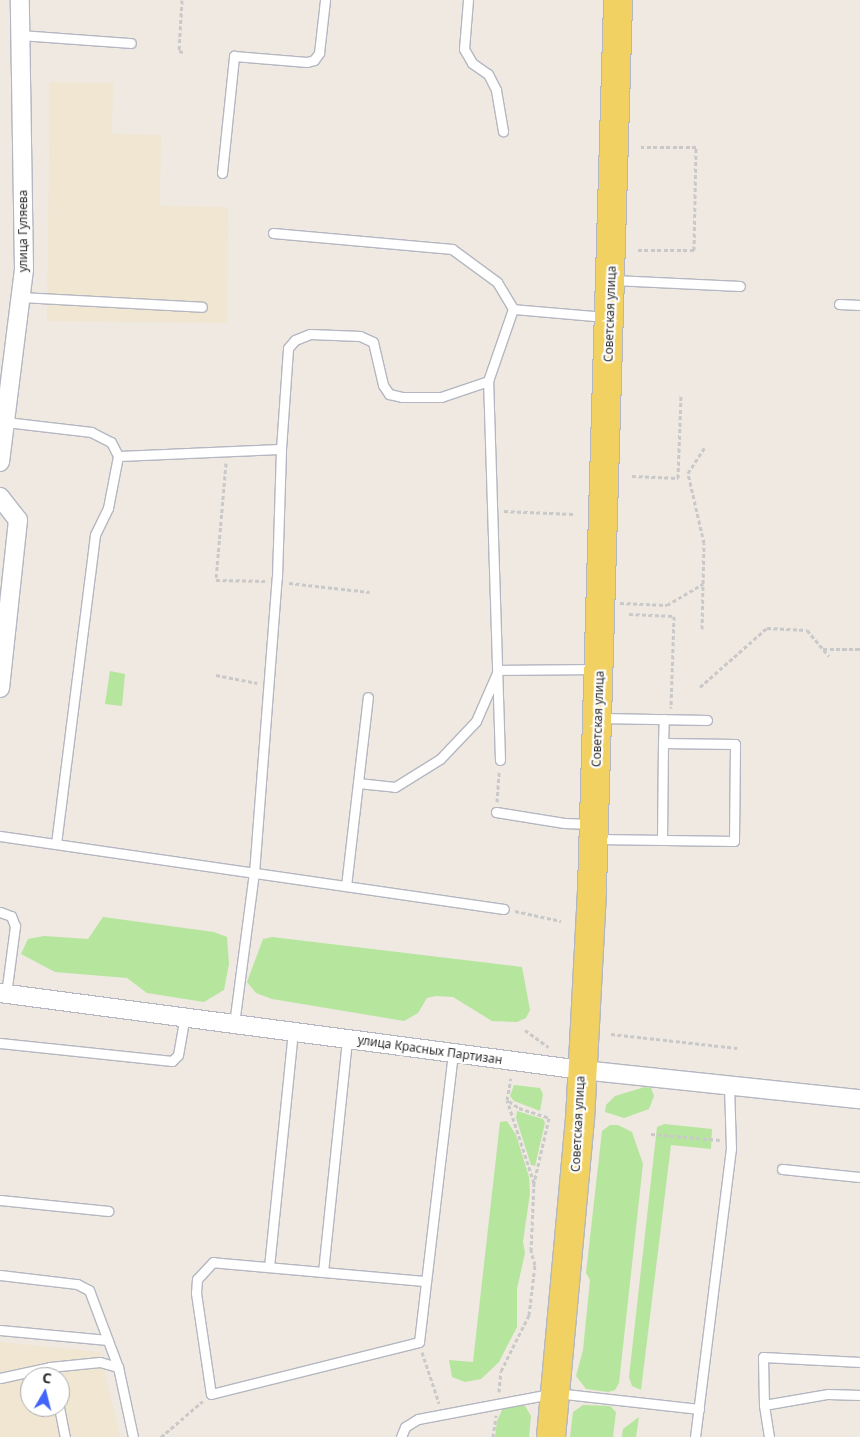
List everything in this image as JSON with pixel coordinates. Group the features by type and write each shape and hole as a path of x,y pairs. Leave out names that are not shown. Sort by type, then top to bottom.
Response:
{"main road":[{"name":"Советская улица","path":"551,1437 580,1120 594,831 618,0"}],"street":[{"name":"улица Гуляева","path":"0,462 24,269 20,0"},
{"path":"0,497 18,520 0,688"},
{"name":"улица Красных Партизан","path":"3,993 582,1070 860,1099"}],"lane":[{"path":"222,173 234,56 307,62 314,60 319,53 325,0"},
{"path":"468,0 464,49 472,63 488,74 496,90 503,131"},
{"path":"21,35 131,43"},
{"path":"273,233 452,249 497,282 513,309 488,381 490,511 498,670 500,760"},
{"path":"611,280 740,286"},
{"path":"20,297 202,307"},
{"path":"839,304 860,305"},
{"path":"513,309 610,317"},
{"path":"234,1024 254,872 269,686 277,582 281,448 288,348 295,340 310,334 360,336 373,342 378,354 382,385 389,394 402,398 441,396 488,381"},
{"path":"6,422 91,432 111,442 118,456 108,508 95,535 56,844"},
{"path":"118,456 281,448"},
{"path":"498,670 600,669"},
{"path":"358,783 395,787 440,759 476,720 498,670"},
{"path":"346,886 368,697"},
{"path":"598,718 707,720"},
{"path":"662,840 663,743 667,719"},
{"path":"496,812 564,823 594,831 662,840 734,841 735,744 663,743"},
{"path":"0,836 504,909"},
{"path":"0,912 11,916 15,926 3,993"},
{"path":"0,1043 172,1061 178,1055 185,1017"},
{"path":"269,1267 293,1032"},
{"path":"323,1272 347,1039"},
{"path":"424,1281 213,1262 197,1279 212,1394 419,1342 424,1281 453,1053"},
{"path":"695,1437 731,1141 728,1085"},
{"path":"782,1169 860,1177"},
{"path":"0,1200 108,1211"},
{"path":"0,1275 77,1284 89,1290 118,1367 133,1437"},
{"path":"0,1330 108,1340"},
{"path":"769,1437 764,1405 763,1357 860,1362"},
{"path":"50,1367 100,1362 118,1367"},
{"path":"0,1378 20,1374"},
{"path":"401,1437 406,1427 418,1419 497,1402 556,1393 699,1409"},
{"path":"764,1405 828,1394 860,1395"},
{"path":"61,1417 65,1437"}],"path":[{"path":"182,0 178,51 183,52"},
{"path":"638,250 694,250 696,147 641,147"},
{"path":"632,476 678,478 681,395"},
{"path":"702,630 704,543 688,474 704,448"},
{"path":"227,451 216,580 277,582 370,592"},
{"path":"490,511 574,514"},
{"path":"602,603 667,605 703,583"},
{"path":"629,614 674,616 667,719"},
{"path":"700,687 767,628 807,630 829,656"},
{"path":"823,649 860,649"},
{"path":"216,675 269,686"},
{"path":"496,812 500,760"},
{"path":"504,909 561,921"},
{"path":"525,1030 555,1052"},
{"path":"611,1034 737,1048"},
{"path":"502,1074 511,1075 507,1100 534,1183"},
{"path":"493,1437 501,1371 530,1315 535,1265 531,1251 534,1183 549,1118 519,1108 507,1100"},
{"path":"651,1134 731,1141"},
{"path":"419,1342 442,1414"},
{"path":"161,1437 212,1394"}],"shaded area":[{"path":"50,82 113,83 112,134 161,135 160,206 228,207 227,323 47,321"},
{"path":"0,1342 100,1352 120,1437 0,1437"}],"green space":[{"path":"110,671 125,674 122,706 105,704"},
{"path":"103,917 214,932 227,937 229,964 224,990 204,1002 147,993 127,978 55,972 21,954 28,939 44,936 88,939"},
{"path":"272,937 522,967 530,1010 526,1018 517,1022 492,1021 453,997 436,996 427,998 418,1013 404,1021 272,999 256,993 247,982 263,939"},
{"path":"514,1085 540,1088 543,1094 540,1111 514,1101 510,1096"},
{"path":"645,1087 651,1088 654,1096 649,1109 624,1118 605,1112 606,1105 615,1096"},
{"path":"517,1111 543,1119 545,1123 535,1166 531,1165 516,1118"},
{"path":"507,1121 516,1135 529,1177 530,1193 523,1242 525,1253 517,1289 517,1327 499,1362 481,1379 465,1382 452,1377 449,1360 473,1362 500,1122"},
{"path":"664,1124 712,1129 711,1149 671,1145 641,1390 632,1386 629,1377 657,1127"},
{"path":"610,1125 618,1125 632,1132 643,1164 619,1383 615,1390 608,1392 586,1389 576,1376 583,1350 590,1280 586,1273 602,1131"},
{"path":"518,1403 525,1406 531,1416 529,1437 495,1437 497,1421 504,1406"},
{"path":"583,1405 610,1406 616,1412 613,1437 570,1437 573,1412"},
{"path":"639,1417 636,1437 622,1437 623,1429"}]}
